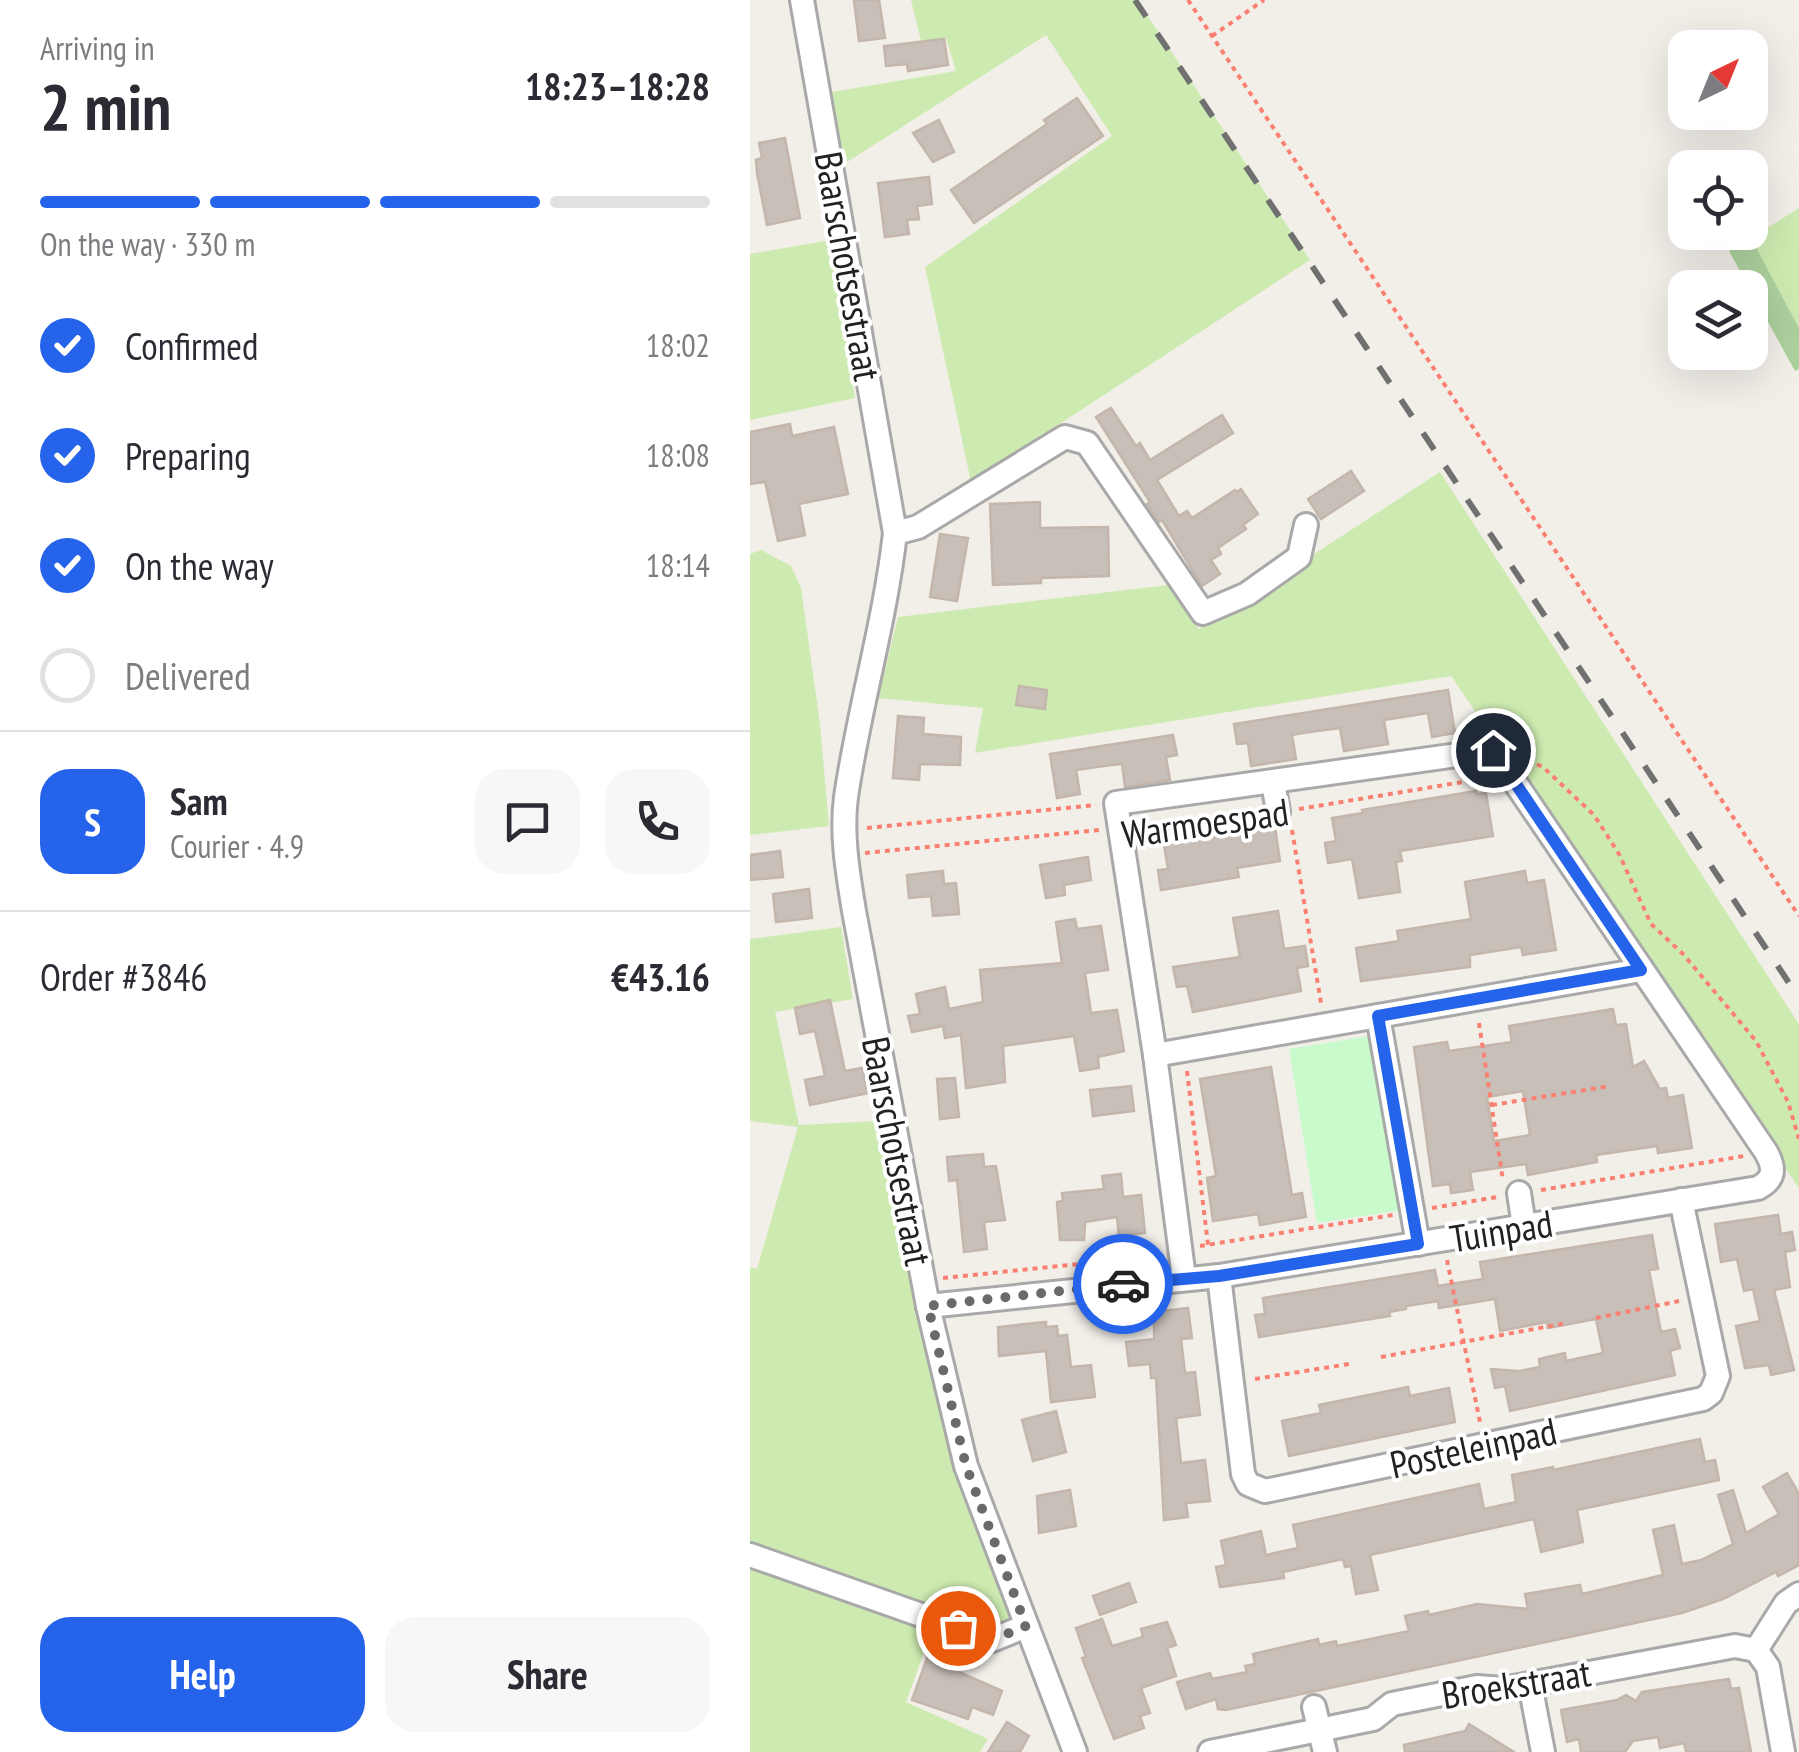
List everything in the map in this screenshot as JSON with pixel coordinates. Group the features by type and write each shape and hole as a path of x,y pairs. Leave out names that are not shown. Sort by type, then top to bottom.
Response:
{"street":[{"name":"Baarschotsestraat","path":"802,0 895,533 890,578 846,799 846,855 928,1306 966,1466 1076,1752"},
{"path":"895,533 918,527 1066,438 1088,444 1204,613 1247,594 1300,557 1306,525"},
{"name":"Warmoespad","path":"1116,803 1493,750 1509,775"},
{"path":"1509,775 1766,1152"},
{"path":"1273,782 1283,811"},
{"path":"1116,803 1156,1055 1184,1278"},
{"path":"1156,1055 1641,970"},
{"path":"1378,1016 1418,1244"},
{"name":"Tuinpad","path":"928,1306 1219,1276 1758,1188 1772,1176 1773,1167 1766,1152"},
{"path":"1512,1194 1524,1226"},
{"name":"Posteleinpad","path":"1219,1276 1243,1474 1248,1484 1265,1491 1703,1399 1711,1393 1718,1376 1681,1200"},
{"path":"750,1555 992,1640 1026,1626"},
{"path":"1784,1752 1768,1667 1756,1650 1786,1602 1799,1594"},
{"name":"Broekstraat","path":"1210,1752 1323,1742 1373,1719 1392,1704 1434,1688 1487,1679 1503,1689 1539,1674 1735,1646 1756,1650"},
{"path":"1539,1674 1542,1752"},
{"path":"1314,1707 1323,1742"}],"path":[{"path":"1188,0 1799,916"},
{"path":"1212,36 1264,0"},
{"name":"Warmoespad","path":"846,855 1103,830 1104,838 1120,837 1509,775 1536,764 1594,814 1619,854 1652,924 1707,981 1756,1041 1788,1102 1799,1138"},
{"name":"Warmoespad","path":"846,829 1116,803"},
{"path":"1283,811 1325,1026"},
{"path":"1475,999 1492,1106 1512,1194"},
{"path":"1186,1066 1208,1245"},
{"path":"1492,1106 1610,1086"},
{"name":"Tuinpad","path":"923,1280 1165,1255 1766,1152"},
{"path":"1443,1240 1484,1444"},
{"path":"1596,1318 1702,1297"},
{"path":"1381,1357 1567,1324"},
{"path":"1232,1383 1349,1364"}],"green space":[{"path":"911,0 1137,0 1310,260 971,482 925,267 1112,136 1046,35 844,164 832,92 956,71 946,39 921,41"},
{"path":"1799,208 1799,328 1757,250 1768,250 1768,227"},
{"path":"830,240 855,398 750,420 750,254"},
{"path":"1757,250 1799,328 1799,369 1795,371 1768,322 1768,270 1739,270 1729,251"},
{"path":"1440,472 1799,1024 1799,1188 1451,676 975,753 983,708 878,698 898,617 1169,585 1199,629"},
{"path":"761,550 791,566 801,588 829,826 750,835 750,554"},
{"path":"841,927 853,999 775,1012 799,1125 878,1121 953,1467 1016,1621 990,1634 750,1552 750,1267 757,1269 798,1127 750,1121 750,939"},
{"path":"1375,1035 1402,1210 1317,1223 1289,1049"},
{"path":"750,1569 931,1633 906,1702 988,1739 980,1752 750,1752"}],"building":[{"path":"854,0 879,0 885,38 859,41"},
{"path":"944,39 948,65 908,71 907,64 886,66 884,46"},
{"path":"1077,98 1103,136 974,223 951,190 1047,124 1044,120"},
{"path":"939,120 954,152 933,162 913,133"},
{"path":"785,138 800,218 767,225 757,173 756,160 762,158 759,143"},
{"path":"929,177 932,204 917,206 919,219 907,220 909,234 885,237 878,183"},
{"path":"1111,408 1150,460 1222,415 1233,433 1157,480 1179,516 1187,511 1192,518 1241,489 1258,514 1243,525 1246,529 1218,548 1221,554 1211,560 1220,574 1202,586 1162,520 1159,522 1147,504 1150,502 1096,417"},
{"path":"790,424 792,436 834,427 848,494 799,504 805,535 778,541 765,482 750,484 750,432"},
{"path":"1351,471 1364,491 1321,519 1308,499"},
{"path":"1040,502 1040,528 1108,527 1109,576 1041,578 1041,583 993,585 990,504"},
{"path":"940,534 968,538 957,601 930,597"},
{"path":"1019,686 1047,690 1045,709 1016,705"},
{"path":"1448,690 1455,733 1432,737 1428,713 1384,720 1388,744 1344,751 1340,728 1303,733 1292,735 1296,759 1251,766 1248,743 1237,744 1234,724"},
{"path":"898,716 924,718 923,734 961,737 960,765 920,764 919,780 893,778"},
{"path":"1173,735 1177,755 1166,757 1170,780 1125,787 1122,764 1076,770 1080,794 1057,798 1050,754"},
{"path":"1476,791 1486,793 1493,836 1400,851 1402,861 1396,862 1400,892 1359,898 1352,859 1328,863 1325,843 1336,841 1332,818"},
{"path":"1275,827 1280,861 1237,868 1239,877 1161,890 1158,870 1168,869 1164,845"},
{"path":"780,851 783,877 750,880 750,855"},
{"path":"1088,857 1091,880 1064,885 1065,895 1046,898 1040,865"},
{"path":"943,871 944,884 956,883 959,914 933,916 931,896 909,898 907,875"},
{"path":"1525,871 1527,883 1544,880 1556,950 1523,955 1521,947 1470,955 1470,967 1361,981 1356,948 1399,941 1397,931 1471,919 1465,882"},
{"path":"809,889 812,918 776,922 773,894"},
{"path":"1278,911 1284,949 1305,946 1308,966 1297,968 1301,991 1193,1012 1187,986 1177,987 1173,967 1240,957 1233,918"},
{"path":"1075,919 1077,929 1101,926 1108,970 1085,973 1091,1013 1117,1010 1124,1051 1098,1057 1099,1068 1080,1071 1074,1036 1003,1046 1005,1082 966,1088 961,1035 945,1038 943,1026 912,1032 908,1016 920,1014 916,994 945,987 949,1009 983,1002 980,970 1062,963 1056,922"},
{"path":"830,1000 845,1071 862,1068 868,1093 810,1105 805,1080 825,1076 815,1031 800,1034 795,1008"},
{"path":"1613,1009 1616,1025 1626,1024 1633,1067 1644,1061 1660,1089 1666,1088 1668,1098 1683,1095 1692,1148 1658,1153 1657,1146 1596,1155 1597,1162 1528,1175 1526,1164 1470,1172 1473,1190 1451,1193 1450,1184 1433,1186 1414,1047 1447,1042 1449,1051 1512,1042 1509,1026","holes":["1523,1091 1530,1135 1494,1141 1487,1097"]},
{"path":"1271,1067 1292,1195 1302,1193 1306,1217 1260,1225 1258,1214 1213,1221 1207,1178 1216,1176 1200,1079"},
{"path":"955,1078 959,1117 940,1119 937,1079"},
{"path":"1131,1086 1134,1111 1093,1116 1090,1090"},
{"path":"983,1154 984,1167 996,1166 1005,1220 984,1222 987,1249 964,1252 957,1180 949,1181 947,1157"},
{"path":"1121,1174 1123,1197 1141,1195 1145,1233 1119,1236 1117,1217 1085,1222 1084,1240 1060,1240 1057,1202 1063,1201 1062,1193 1104,1189 1102,1176"},
{"path":"1778,1215 1781,1234 1792,1232 1795,1250 1785,1252 1790,1287 1774,1290 1794,1370 1771,1375 1769,1365 1745,1368 1736,1326 1760,1321 1753,1289 1744,1291 1737,1259 1721,1262 1715,1224"},
{"path":"1652,1235 1658,1269 1649,1270 1661,1332 1675,1329 1680,1348 1670,1351 1675,1375 1510,1411 1505,1386 1495,1388 1491,1369 1519,1371 1540,1367 1539,1359 1565,1353 1566,1361 1603,1353 1596,1319 1548,1328 1547,1322 1500,1331 1495,1299 1439,1308 1438,1301 1406,1306 1389,1312 1390,1316 1259,1337 1255,1315 1265,1314 1263,1298 1435,1270 1438,1286 1483,1279 1480,1262"},
{"path":"1188,1308 1192,1338 1181,1339 1185,1373 1195,1372 1200,1415 1176,1418 1181,1463 1205,1460 1210,1501 1186,1503 1188,1517 1164,1520 1156,1378 1151,1378 1150,1364 1129,1366 1126,1342 1154,1339 1154,1312"},
{"path":"1046,1322 1046,1327 1057,1326 1058,1336 1067,1335 1071,1367 1091,1365 1095,1397 1051,1402 1046,1351 999,1356 998,1327"},
{"path":"1408,1387 1410,1396 1449,1388 1455,1422 1289,1456 1282,1421 1321,1413 1319,1405"},
{"path":"1056,1411 1066,1452 1033,1461 1022,1420"},
{"path":"1700,1439 1705,1462 1715,1460 1719,1480 1577,1510 1583,1542 1541,1552 1534,1519 1370,1555 1378,1590 1356,1594 1351,1566 1345,1567 1343,1559 1283,1572 1284,1578 1220,1587 1216,1567 1226,1565 1221,1541 1261,1531 1266,1555 1298,1548 1293,1525 1479,1484 1484,1509 1516,1502 1512,1475"},
{"path":"1787,1473 1799,1494 1799,1565 1778,1576 1776,1572 1723,1599 1682,1613 1226,1710 1218,1709 1216,1699 1186,1709 1177,1682 1210,1673 1212,1679 1247,1672 1245,1666 1255,1664 1253,1654 1318,1639 1319,1645 1336,1641 1337,1646 1409,1631 1405,1616 1428,1611 1429,1615 1477,1604 1528,1609 1525,1594 1580,1585 1582,1594 1663,1575 1653,1530 1674,1525 1682,1564 1701,1560 1733,1544 1718,1495 1733,1490 1746,1533 1779,1514 1763,1487"},
{"path":"1070,1490 1076,1526 1039,1533 1037,1496"},
{"path":"1129,1583 1136,1602 1100,1615 1093,1596"},
{"path":"1102,1619 1112,1646 1143,1637 1141,1629 1167,1622 1176,1645 1167,1648 1176,1676 1141,1688 1150,1713 1140,1716 1144,1728 1114,1739 1082,1658 1086,1657 1076,1628"},
{"path":"931,1647 948,1653 943,1665 1002,1691 993,1715 972,1707 968,1719 912,1700"},
{"path":"1729,1679 1731,1689 1739,1688 1751,1752 1686,1752 1684,1743 1660,1748 1658,1737 1633,1741 1625,1752 1581,1752 1579,1739 1567,1742 1561,1710 1626,1695 1636,1701 1642,1692"},
{"path":"1007,1722 1029,1736 1020,1752 988,1752"},
{"path":"1469,1724 1514,1752 1405,1752 1404,1745 1465,1731"}],"railway":[{"path":"1135,0 1799,998"}],"way so far":[{"path":"958,1628 992,1640 1026,1626 966,1466 928,1306 1123,1284"}],"route":[{"path":"1123,1284 1219,1276 1418,1244 1378,1016 1641,970 1493,750"}]}
